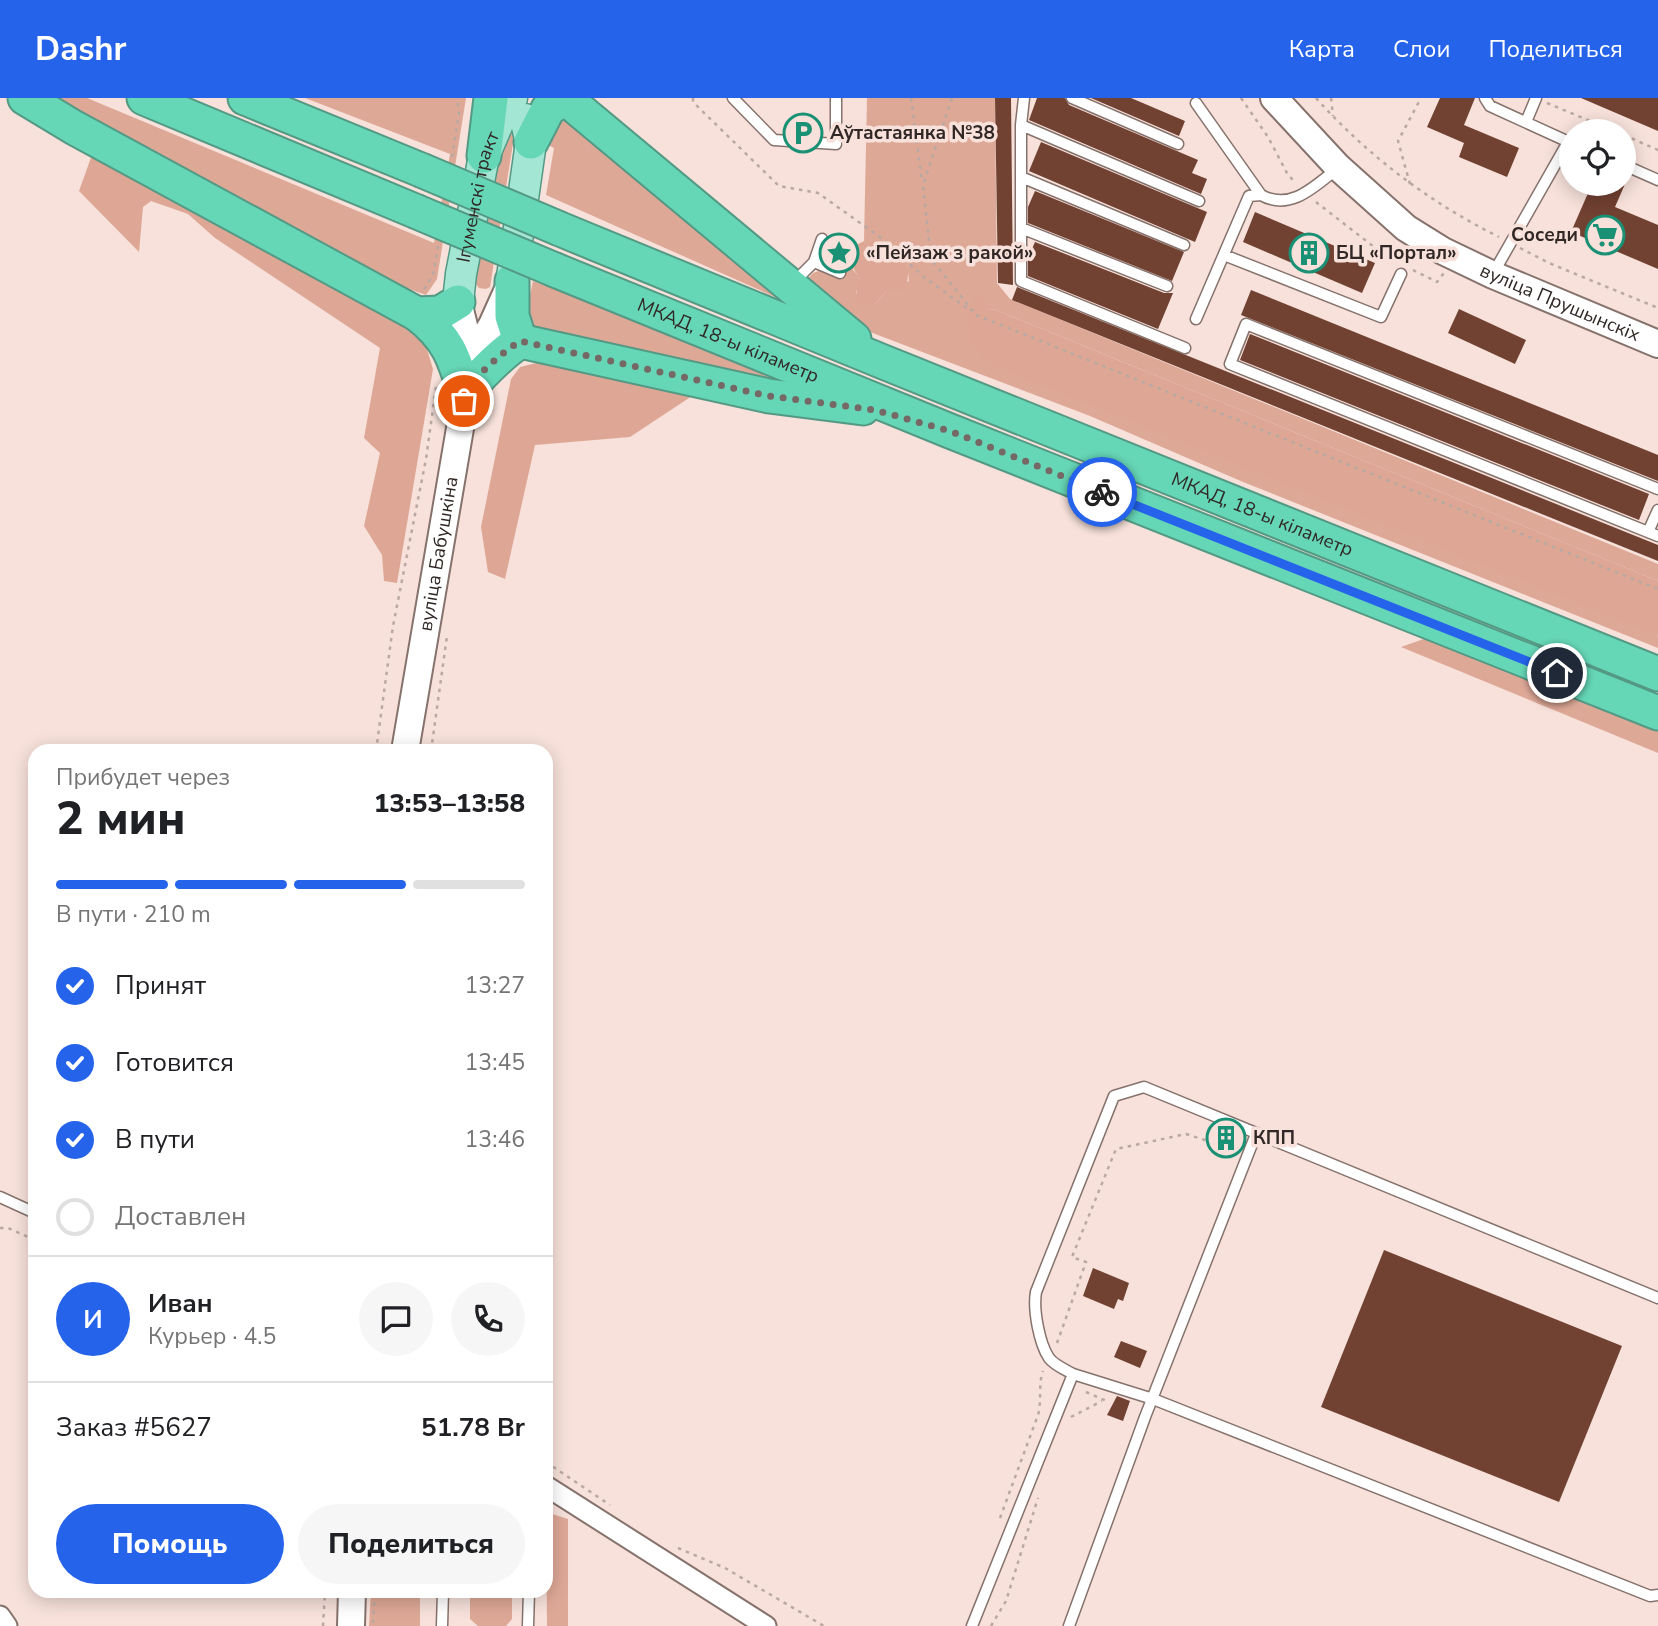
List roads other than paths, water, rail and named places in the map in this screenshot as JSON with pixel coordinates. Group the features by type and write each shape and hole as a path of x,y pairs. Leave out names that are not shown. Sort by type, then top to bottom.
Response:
{"highway":[{"path":"25,98 73,127 417,314 438,330 454,358 465,393 497,359 520,341"},
{"name":"МКАД, 18-ы кіламетр","path":"144,98 950,431 1658,713"},
{"name":"МКАД, 18-ы кіламетр","path":"245,98 881,361 1658,674"},
{"path":"484,156 491,98"},
{"path":"531,142 548,109 565,98 881,361"},
{"path":"512,281 512,316 520,341"},
{"path":"417,314 440,313 458,302"},
{"path":"520,341 769,396 875,410 950,431"}],"main road":[{"name":"Ігуменскі тракт","path":"458,302 484,156 499,119 512,98"},
{"name":"Ігуменскі тракт","path":"512,281 531,142 520,98"}],"street":[{"name":"вуліца Прушынскіх","path":"1274,98 1338,167 1406,228 1443,251 1493,275 1658,344"},
{"name":"вуліца Бабушкіна","path":"406,744 472,358 492,325 512,281"},
{"name":"вуліца Бабушкіна","path":"458,302 472,358"},
{"path":"553,1490 766,1626"},
{"path":"351,1626 352,1598"},
{"path":"0,1615 7,1626"}],"lane":[{"path":"733,98 774,140 836,144 836,98"},
{"path":"1024,98 1021,125 1021,281 1185,348"},
{"path":"1072,98 1178,144"},
{"path":"1485,98 1490,106 1559,137"},
{"path":"1526,122 1536,98"},
{"path":"1196,103 1261,195 1268,200 1287,201 1307,193 1338,167"},
{"path":"1021,125 1199,201"},
{"path":"1493,275 1559,161"},
{"path":"1636,171 1658,180"},
{"path":"1021,177 1184,244"},
{"path":"1196,319 1249,196 1261,195"},
{"path":"1021,228 1167,286"},
{"path":"789,287 814,262 822,239"},
{"path":"1224,255 1381,317 1400,269"},
{"path":"814,262 840,272"},
{"path":"1658,489 1246,324 1230,364 1653,534 1658,510"},
{"path":"1658,1298 1144,1087 1114,1096 1036,1292 1034,1304 1035,1320 1050,1359 1073,1374 1153,1399 1650,1596 1658,1595"},
{"path":"1069,1626 1153,1399 1256,1134"},
{"path":"0,1197 28,1210"},
{"path":"972,1626 1073,1374"},
{"path":"442,1626 443,1598"},
{"path":"528,1626 529,1598"}],"place":[{"name":"Аўтастаянка №38","path":"803,133"},
{"name":"Соседи","path":"1605,235"},
{"name":"«Пейзаж з ракой»","path":"839,253"},
{"name":"БЦ «Портал»","path":"1309,253"},
{"name":"КПП","path":"1226,1138"}]}
